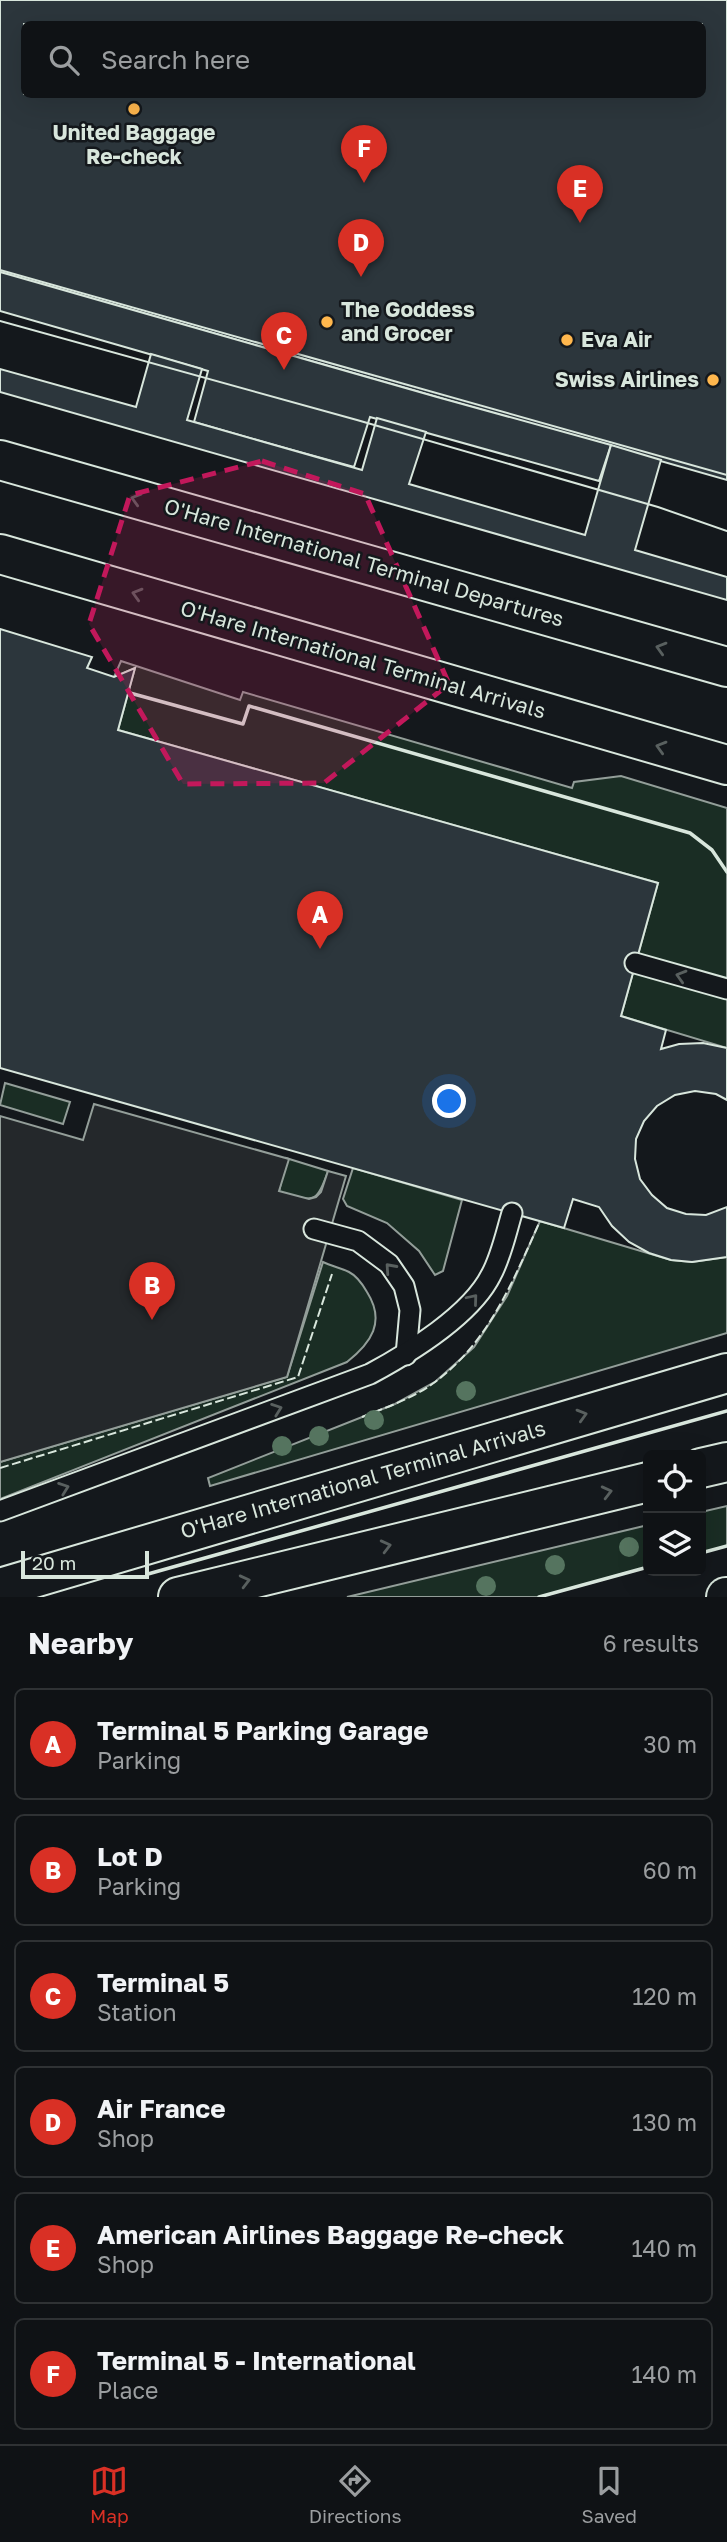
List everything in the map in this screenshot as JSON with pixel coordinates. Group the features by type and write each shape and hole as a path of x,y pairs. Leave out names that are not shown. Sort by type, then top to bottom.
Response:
{"street":[{"name":"O'Hare International Terminal Departures","path":"0,460 727,667"},
{"name":"O'Hare International Terminal Arrivals","path":"0,554 727,765"},
{"name":"O'Hare International Terminal Arrivals","path":"0,1588 727,1373"},
{"path":"706,1467 727,1462"},
{"path":"178,1597 643,1483"}],"lane":[{"path":"635,964 727,989"},
{"path":"0,1511 370,1374 406,1355 471,1304 492,1275 512,1213"},
{"path":"314,1229 358,1241 389,1265 404,1286 410,1310 406,1355"}],"highlighted area":[{"path":"262,461 365,494 449,684 324,783 183,784 89,624 130,495"}],"green space":[{"path":"121,661 240,700 243,692 572,788 574,782 621,776 727,808 727,1048 621,1016 658,883 118,730 135,668 114,677"},
{"path":"5,1083 70,1102 63,1124 0,1105"},
{"path":"286,1158 328,1171 316,1196 306,1198 279,1192"},
{"path":"353,1168 462,1200 443,1271 435,1275 419,1251 387,1223 347,1206 343,1199"},
{"path":"540,1221 671,1260 692,1262 727,1257 727,1333 210,1486 208,1478 395,1404 435,1382 474,1347 507,1296"},
{"path":"323,1262 357,1278 373,1303 373,1331 363,1347 347,1362 0,1499 0,1462 287,1377"},
{"path":"727,1506 727,1546 706,1552 706,1511"},
{"path":"643,1526 643,1568 539,1597 347,1597"}],"shaded area":[{"path":"94,1104 289,1159 279,1191 309,1199 321,1192 328,1171 346,1176 287,1377 0,1462 0,1116 83,1140"}],"building":[{"path":"0,0 727,0 727,480 0,272"},
{"path":"0,272 611,445 599,481 370,417 354,467 274,445 194,422 208,371 0,311"},
{"path":"151,354 202,369 187,420 362,470 377,418 426,432 409,484 585,535 611,445 661,460 635,550 727,577 727,600 0,392 0,369 136,407"},
{"path":"0,629 92,657 87,668 114,677 135,668 118,730 658,883 621,1016 666,1030 661,1049 679,1044 703,1043 727,1048 727,1100 716,1094 695,1091 675,1095 657,1106 644,1121 636,1139 635,1159 640,1179 652,1195 667,1208 686,1214 706,1215 727,1207 727,1257 692,1262 671,1260 649,1253 629,1242 612,1226 599,1207 573,1199 564,1228 0,1068"}],"tram line":[{"path":"0,270 727,475"},
{"path":"0,321 357,420 658,507 727,531"}],"fence":[{"path":"362,1417 418,1393 454,1366 498,1309 540,1221"},
{"path":"0,1468 298,1377 332,1274"}],"wall":[{"path":"130,693 243,724 249,706 690,833 712,850 727,872"},
{"path":"148,1574 727,1411"},
{"path":"706,1552 727,1546"},
{"path":"539,1597 643,1568"}],"place":[{"name":"United Baggage Re-check","path":"134,109"},
{"name":"Terminal 5 - International","path":"364,183"},
{"name":"American Airlines Baggage Re-check","path":"580,223"},
{"name":"Air France","path":"361,277"},
{"name":"The Goddess and Grocer","path":"327,322"},
{"name":"Eva Air","path":"567,340"},
{"name":"Terminal 5","path":"284,370"},
{"name":"Swiss Airlines","path":"713,380"},
{"name":"Terminal 5 Parking Garage","path":"320,949"},
{"name":"Lot D","path":"152,1320"}]}
